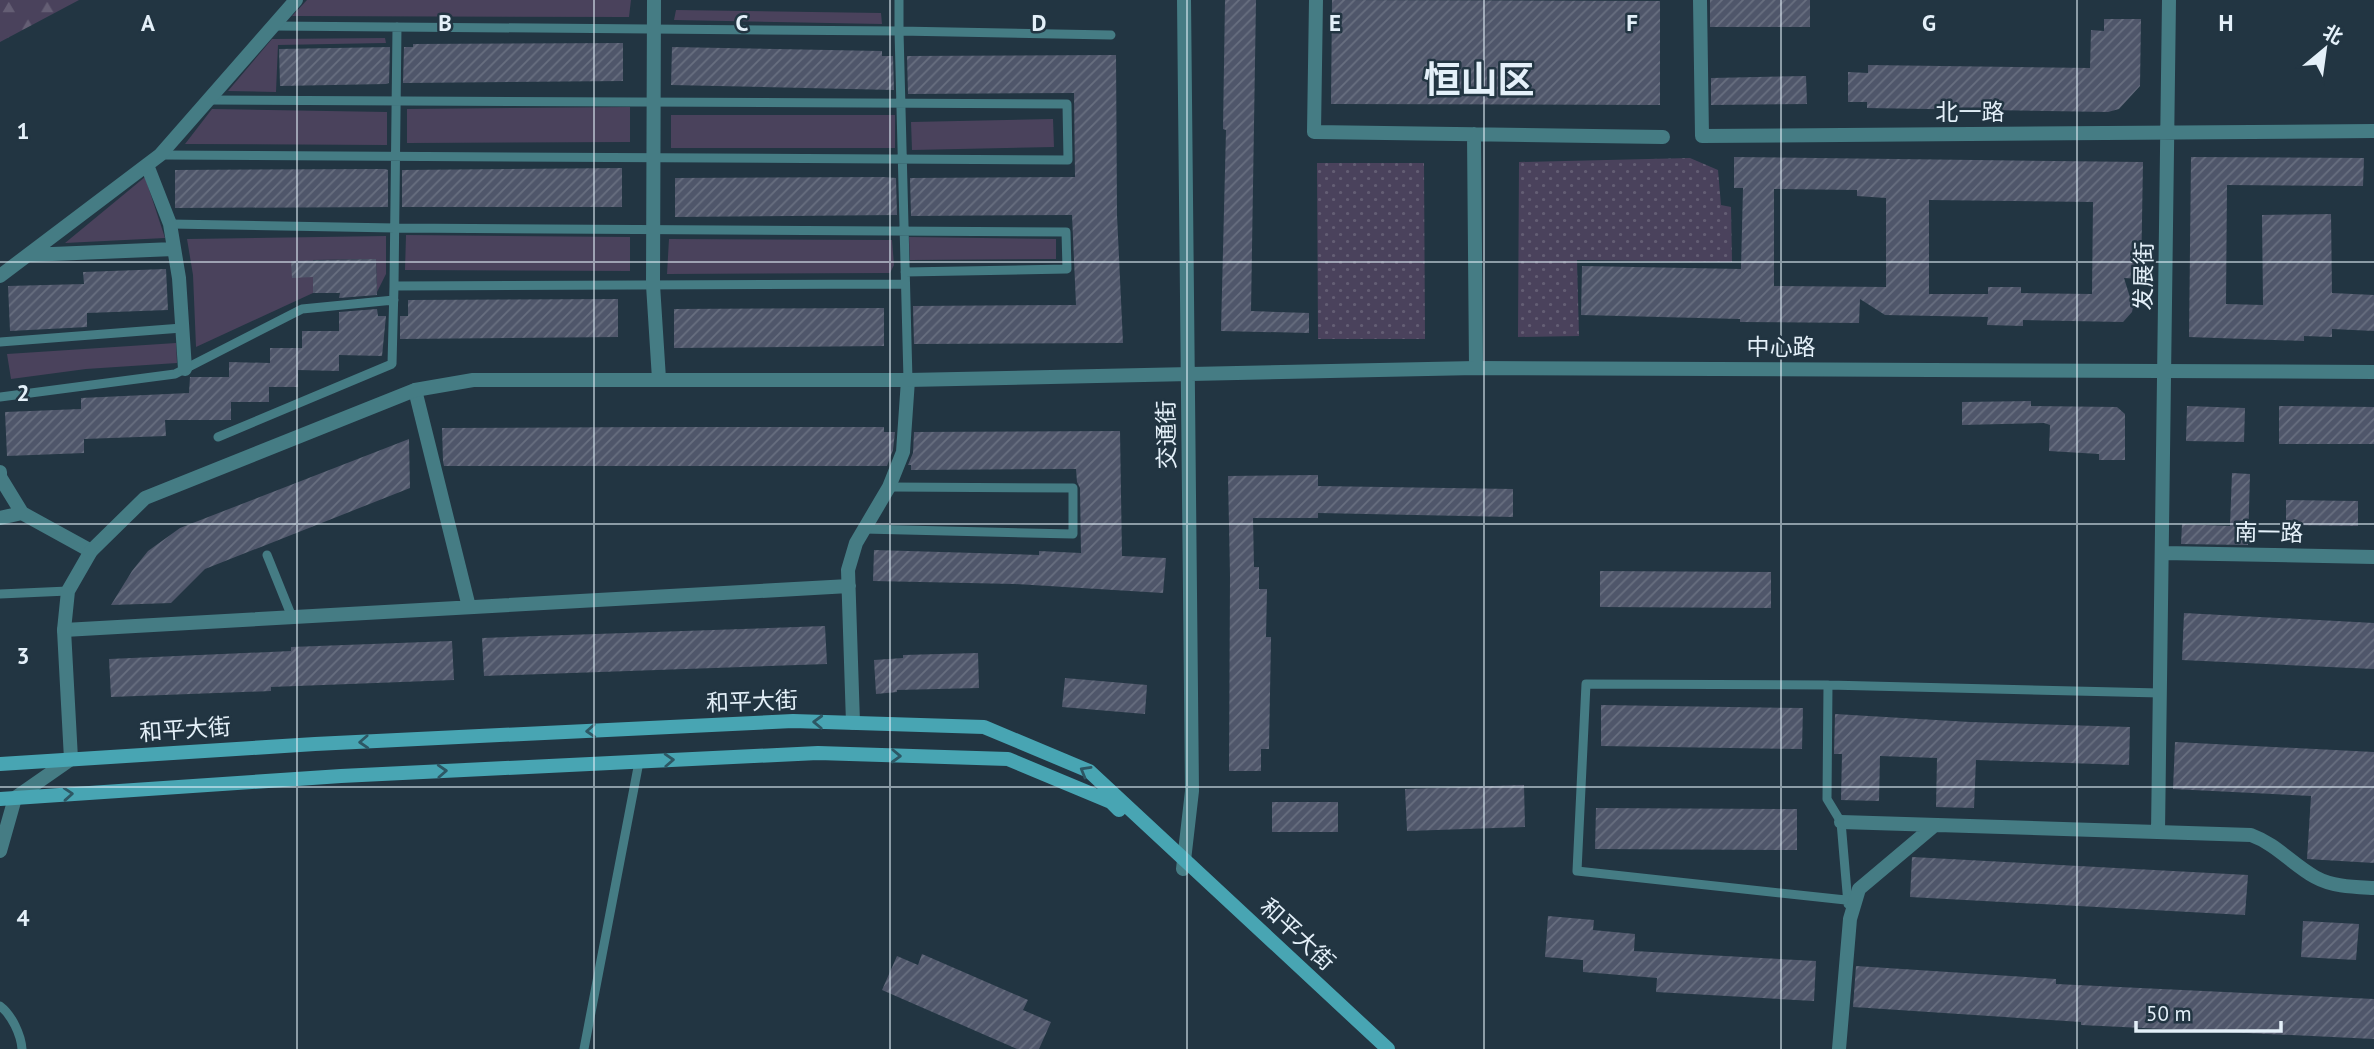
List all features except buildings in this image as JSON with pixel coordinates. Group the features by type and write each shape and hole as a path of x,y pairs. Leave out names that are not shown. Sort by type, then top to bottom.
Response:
{"main road":[{"name":"和平大街","path":"0,764 315,744 779,722 984,727 1089,771 1376,1049"},
{"name":"和平大街","path":"7,798 341,776 818,753 1008,759 1111,802 1184,864 1388,1049"}],"street":[{"path":"0,276 160,155 296,0"},
{"path":"654,0 653,285 659,379"},
{"name":"交通街","path":"1184,0 1192,791 1184,864"},
{"path":"1316,0 1314,132 1663,137"},
{"name":"北一路","path":"1700,0 1702,136 2374,131"},
{"name":"发展街","path":"2158,832 2169,0"},
{"path":"1474,134 1476,368"},
{"path":"147,165 170,224 185,369"},
{"path":"28,255 174,249"},
{"name":"中心路","path":"68,591 91,551 145,498 415,390 473,380 908,380 1476,368 2374,372"},
{"path":"853,723 848,570 856,543 889,487 902,452 908,380"},
{"path":"415,390 469,607"},
{"path":"0,471 0,477 22,513 91,551"},
{"path":"0,518 22,513"},
{"name":"南一路","path":"2163,553 2374,557"},
{"path":"64,630 849,586"},
{"path":"0,851 7,798 71,759 64,630 68,591"},
{"path":"1841,822 2251,835 2267,841 2316,878 2342,887 2374,888"},
{"path":"1839,1049 1852,901 1859,890 1935,825"}],"lane":[{"path":"899,0 908,380"},
{"path":"274,26 1111,35"},
{"path":"218,437 392,364 397,27"},
{"path":"160,155 1068,160 1067,104 208,100"},
{"path":"170,224 1066,232 1067,269 905,272"},
{"path":"394,286 905,284"},
{"path":"0,397 175,374 302,309 394,300"},
{"path":"0,342 182,328"},
{"path":"864,529 1073,534 1073,488 889,487"},
{"path":"267,555 292,617"},
{"path":"0,594 68,591"},
{"path":"1828,685 1827,799 1841,822 1852,901 1577,871 1586,684 1828,685 2160,693"},
{"path":"584,1049 639,762"},
{"path":"0,1006 6,1011 21,1039 22,1049"}],"green space":[{"path":"0,0 79,0 0,42"},
{"path":"307,0 631,0 629,17 292,16"},
{"path":"676,10 881,13 882,24 674,20"},
{"path":"385,38 386,43 278,45 276,92 228,91 272,39"},
{"path":"630,107 630,142 407,143 407,109"},
{"path":"212,109 387,112 387,145 185,144"},
{"path":"671,115 895,115 895,148 671,148"},
{"path":"1053,119 1054,147 912,150 911,122"},
{"path":"1690,158 1718,170 1721,205 1731,207 1732,262 1577,260 1579,336 1518,337 1519,162"},
{"path":"1317,163 1424,163 1425,339 1318,339"},
{"path":"145,177 165,238 65,243"},
{"path":"406,235 630,237 630,271 405,270"},
{"path":"386,236 386,274 377,292 376,259 313,260 313,293 196,347 193,275 187,239"},
{"path":"909,237 1056,239 1056,259 910,260"},
{"path":"669,239 892,240 894,265 890,273 667,274"},
{"path":"176,343 177,363 86,369 11,379 7,354"}],"district":[{"name":"恒山区","path":"1479,79"}]}
